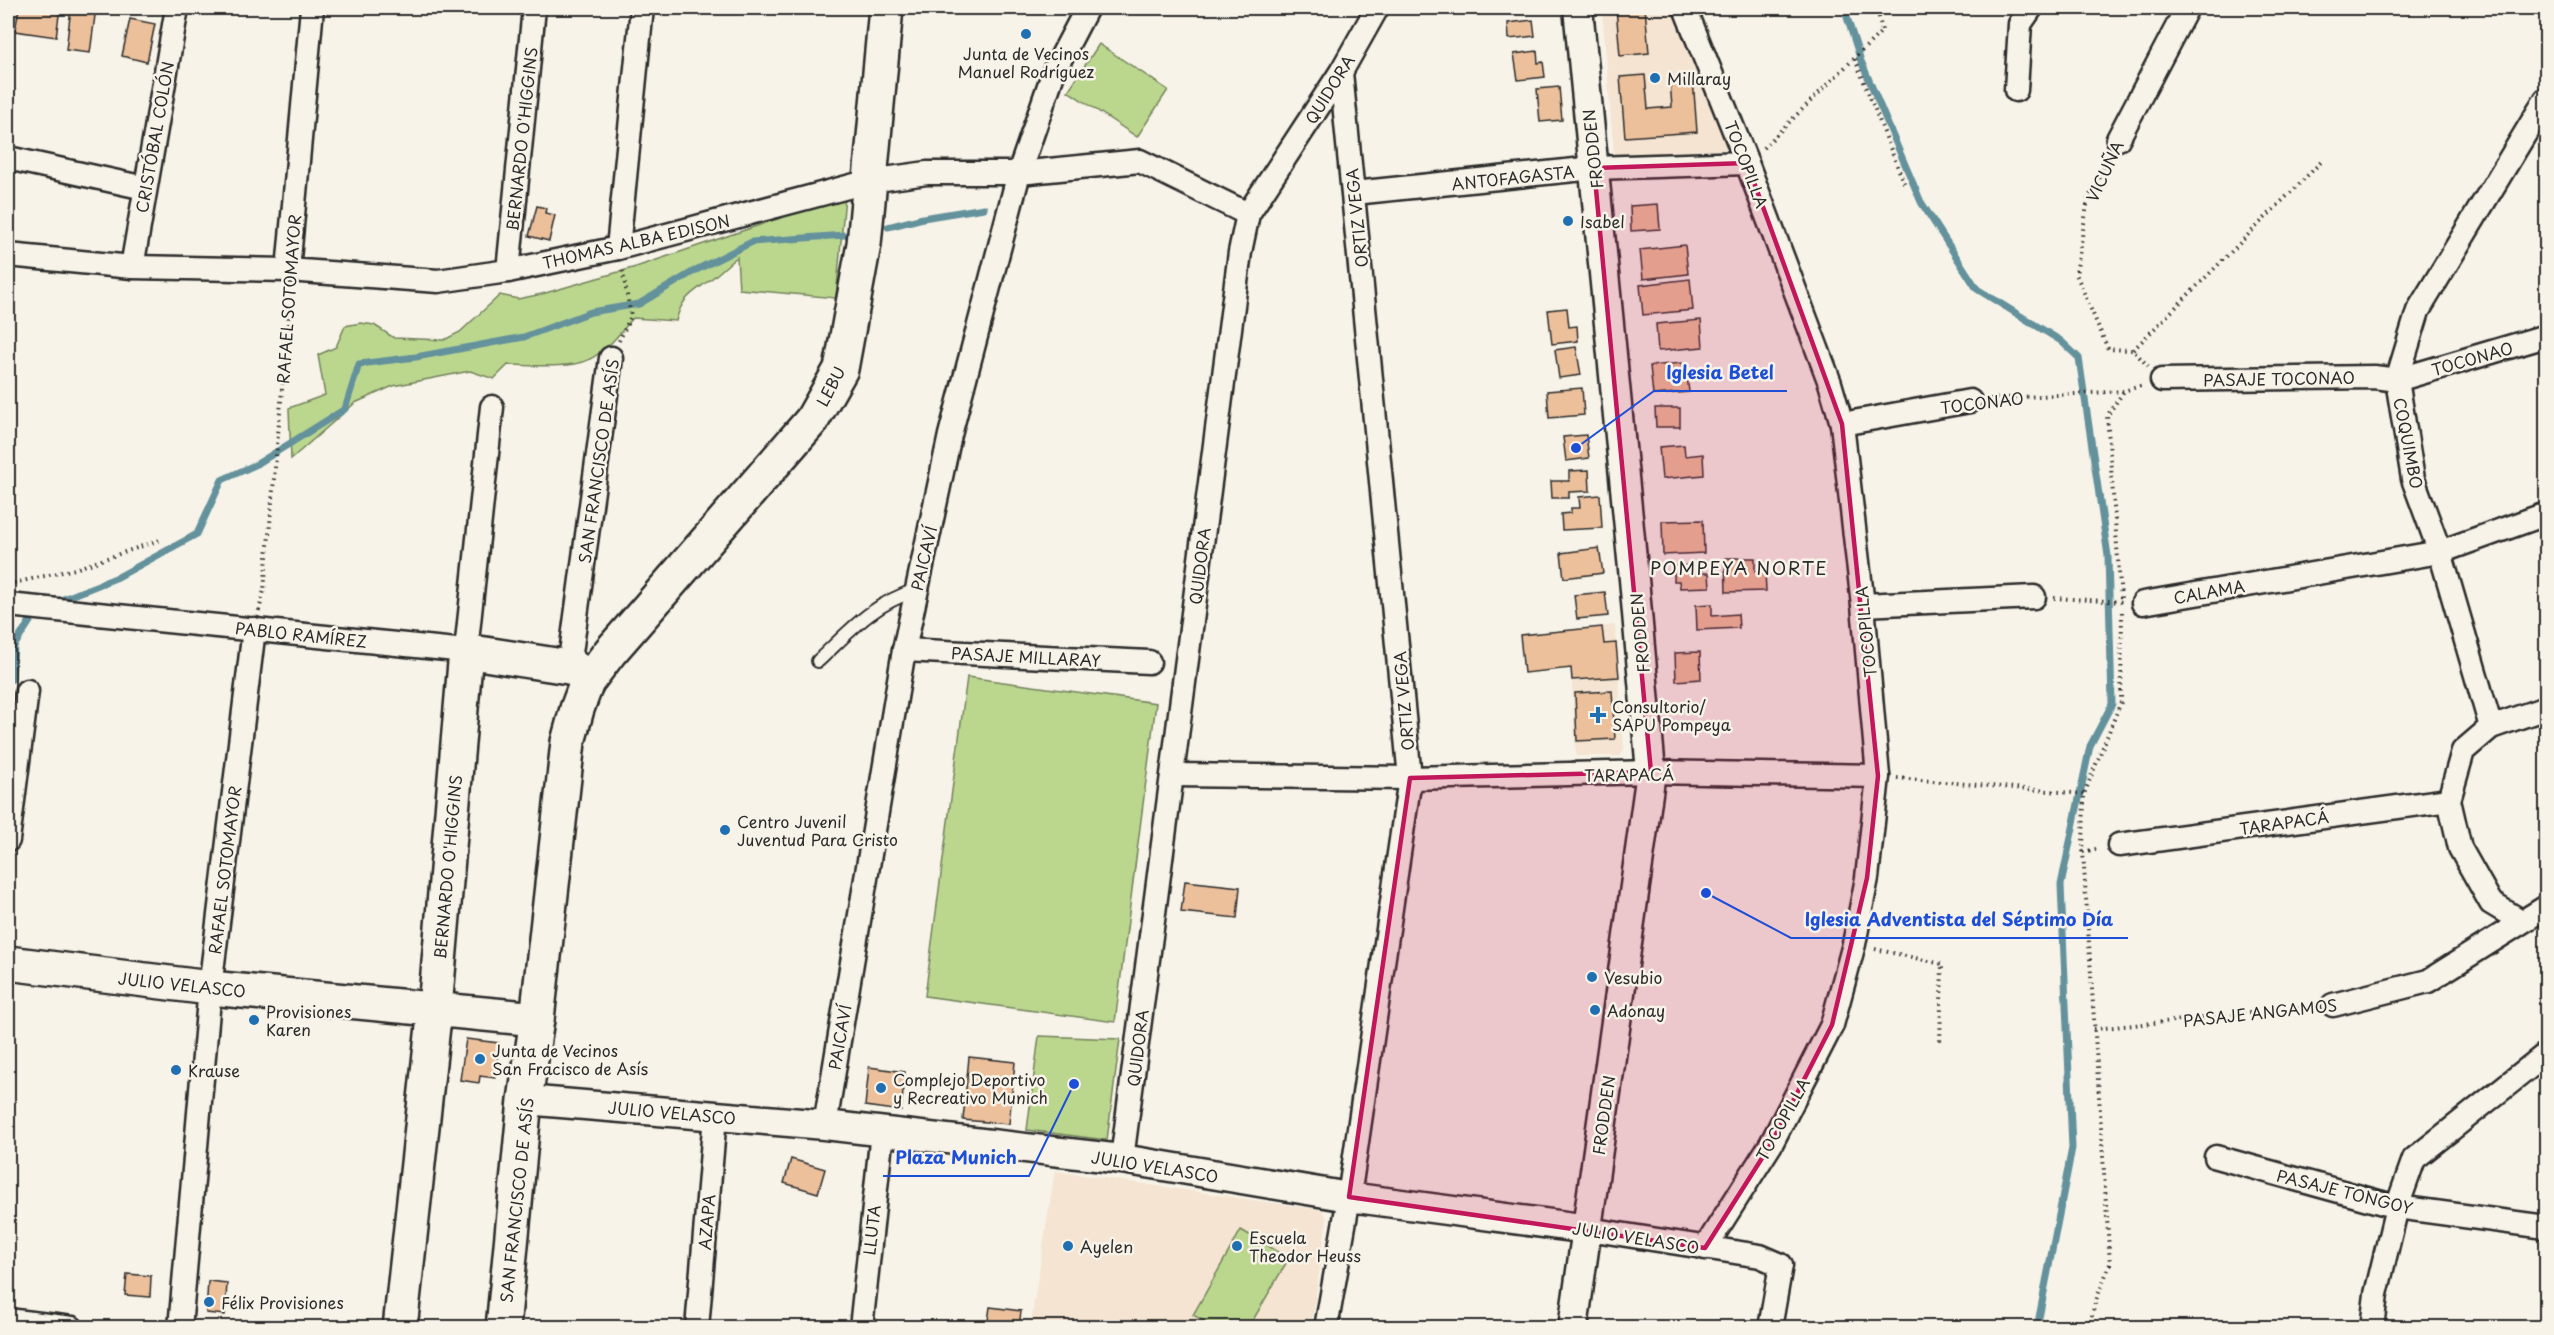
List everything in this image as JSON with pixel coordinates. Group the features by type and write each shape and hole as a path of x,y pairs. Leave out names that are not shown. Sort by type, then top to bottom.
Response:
{"main road":[{"name":"LEBU","path":"581,675 645,610 812,420 841,369 864,244 886,8"},
{"name":"PABLO RAMÍREZ","path":"466,651 581,675"},
{"name":"BERNARDO O'HIGGINS","path":"400,1328 435,1008 466,651"},
{"name":"SAN FRANCISCO DE ASÍS","path":"503,1328 525,1100 537,1019 568,742 577,709 581,675"},
{"name":"JULIO VELASCO","path":"8,963 210,988 537,1019"}],"street":[{"name":"CRISTÓBAL COLÓN","path":"132,267 177,8"},
{"name":"RAFAEL SOTOMAYOR","path":"288,270 312,8"},
{"name":"BERNARDO O'HIGGINS","path":"508,271 534,8"},
{"path":"618,248 642,8"},
{"name":"PAICAVÍ","path":"825,1125 904,650 950,435 1019,173 1054,72 1088,8"},
{"name":"QUIDORA","path":"1122,1159 1240,252 1248,214 1341,72 1377,8"},
{"name":"FRODDEN","path":"1574,1328 1651,772 1578,8"},
{"name":"TOCOPILLA","path":"1685,8 1747,163 1830,383 1842,424 1863,605 1878,776 1867,878 1854,944 1832,1025 1771,1144 1705,1248"},
{"path":"2016,90 2020,24 2031,8"},
{"name":"VICUÑA","path":"2118,139 2187,8"},
{"name":"ORTIZ VEGA","path":"1326,1328 1349,1197 1410,778 1341,72"},
{"name":"COQUIMBO","path":"2491,727 2440,552 2413,479 2397,380 2418,311 2547,99"},
{"path":"8,158 145,188"},
{"name":"THOMAS ALBA EDISON","path":"8,255 132,267 288,270 438,281 508,271 618,248 870,181 927,173 1019,173 1140,162 1248,214"},
{"name":"ANTOFAGASTA","path":"1354,193 1594,168 1747,163"},
{"name":"TOCONAO","path":"2397,380 2547,336"},
{"name":"SAN FRANCISCO DE ASÍS","path":"581,675 571,653 611,358"},
{"name":"PASAJE TOCONAO","path":"2162,380 2374,377 2397,380"},
{"name":"TOCONAO","path":"1842,424 1970,401"},
{"name":"BERNARDO O'HIGGINS","path":"466,651 492,407"},
{"name":"CALAMA","path":"2143,603 2440,552 2547,514"},
{"path":"1863,605 2034,597"},
{"name":"PABLO RAMÍREZ","path":"11,606 466,651"},
{"name":"RAFAEL SOTOMAYOR","path":"180,1328 210,988 254,629"},
{"name":"PASAJE MILLARAY","path":"904,650 1149,662"},
{"path":"8,840 27,691"},
{"path":"2521,921 2491,903 2460,848 2449,800 2463,751 2491,727 2547,708"},
{"name":"TARAPACÁ","path":"1173,775 1410,778 1651,772 1878,776"},
{"name":"TARAPACÁ","path":"2119,845 2449,800"},
{"name":"PASAJE ANGAMOS","path":"2334,1005 2428,981 2521,921 2547,907"},
{"path":"2372,1328 2376,1294 2397,1207 2414,1159 2547,1054"},
{"name":"JULIO VELASCO","path":"525,1100 825,1125 1122,1159 1349,1197 1588,1229 1760,1256 1781,1265 1770,1328"},
{"name":"AZAPA","path":"697,1328 715,1116"},
{"name":"LLUTA","path":"861,1328 882,1132"},
{"name":"PASAJE TONGOY","path":"2216,1157 2397,1207 2547,1227"},
{"path":"8,1320 72,1328"}],"lane":[{"path":"818,661 868,612 892,598 916,590"}],"path":[{"path":"1747,163 1856,59 1882,31 1877,8"},
{"path":"1856,59 1905,183"},
{"name":"VICUÑA","path":"2118,139 2088,199 2076,274 2108,349 2133,350"},
{"path":"2162,380 2133,350 2323,160"},
{"name":"SAN FRANCISCO DE ASÍS","path":"611,358 631,316 618,248"},
{"name":"RAFAEL SOTOMAYOR","path":"264,590 291,292 288,270"},
{"name":"TOCONAO","path":"1970,401 2124,391"},
{"path":"8,584 75,570 163,539"},
{"path":"2034,597 2143,603"},
{"path":"1878,776 2084,794"},
{"path":"1854,944 1942,964 1940,1045"},
{"name":"PASAJE ANGAMOS","path":"2094,1029 2334,1005"}],"highlighted area":[{"path":"1747,163 1842,424 1878,776 1867,878 1832,1025 1771,1144 1705,1248 1349,1197 1410,778 1651,772 1594,168"}],"shaded area":[{"name":"Millaray","path":"1602,8 1673,8 1732,149 1614,155"},
{"name":"Consultorio/ SAPU Pompeya","path":"1615,625 1624,750 1620,756 1576,756 1571,668 1524,673 1520,635"},
{"name":"Escuela Theodor Heuss","path":"1055,1171 1322,1210 1327,1219 1311,1327 1030,1328"}],"green space":[{"path":"1099,44 1168,90 1137,137 1068,91"},
{"path":"845,196 836,298 739,289 737,257 685,300 676,321 633,318 607,347 580,363 560,366 508,365 494,379 470,371 393,386 355,403 291,459 289,408 325,395 318,355 336,347 345,326 361,323 374,325 394,338 444,340 460,332 500,295 518,299 542,294 636,267"},
{"path":"967,677 1156,703 1115,1022 925,996"},
{"path":"1039,1036 1120,1039 1107,1140 1027,1130"},
{"path":"1241,1230 1289,1258 1249,1327 1215,1327 1193,1315"}],"building":[{"path":"19,8 60,8 56,37 15,31"},
{"path":"71,8 96,8 90,53 66,50"},
{"path":"1616,8 1645,8 1649,53 1620,56"},
{"path":"130,19 155,24 147,62 122,56"},
{"path":"1533,20 1535,36 1509,39 1508,23"},
{"path":"1537,51 1538,63 1543,62 1545,77 1518,80 1514,54"},
{"path":"1645,75 1648,109 1672,107 1670,81 1693,79 1697,132 1625,137 1620,77"},
{"path":"1559,87 1562,120 1540,122 1537,89"},
{"path":"1658,204 1660,229 1631,231 1630,206"},
{"path":"537,206 546,208 545,213 555,215 549,241 529,236"},
{"path":"1685,245 1688,274 1643,279 1640,250"},
{"path":"1690,279 1693,310 1643,315 1640,285"},
{"path":"1567,308 1569,327 1577,326 1578,341 1552,344 1548,310"},
{"path":"1701,320 1703,347 1658,351 1656,324"},
{"path":"1576,347 1581,375 1559,378 1555,350"},
{"path":"1682,363 1684,376 1687,376 1689,392 1653,395 1650,366"},
{"path":"1582,388 1584,415 1549,418 1547,391"},
{"path":"1655,408 1680,408 1680,427 1656,427"},
{"path":"1586,435 1589,458 1566,461 1563,437"},
{"path":"1684,445 1685,456 1703,454 1704,475 1662,479 1659,447"},
{"path":"1589,470 1590,491 1569,492 1569,498 1552,498 1551,481 1569,481 1569,471"},
{"path":"1600,495 1602,528 1562,530 1561,514 1571,513 1571,508 1580,508 1579,497"},
{"path":"1703,520 1704,553 1663,555 1662,521"},
{"path":"1599,548 1603,573 1564,578 1561,553"},
{"path":"1725,558 1755,558 1755,571 1765,571 1766,591 1726,592"},
{"path":"1702,565 1702,573 1709,573 1710,587 1680,588 1679,581 1674,581 1674,566"},
{"path":"1605,592 1608,616 1577,619 1574,595"},
{"path":"1712,604 1712,616 1738,614 1739,628 1697,630 1696,605"},
{"path":"1602,627 1604,644 1616,643 1619,677 1572,680 1571,668 1524,673 1520,635"},
{"path":"1700,652 1701,679 1676,681 1675,653"},
{"path":"1612,691 1615,739 1577,741 1575,693"},
{"path":"1185,881 1240,887 1237,918 1181,912"},
{"name":"Junta de Vecinos San Fracisco de Asís","path":"466,1039 499,1043 495,1078 480,1076 479,1083 460,1080"},
{"path":"969,1057 1015,1062 1009,1124 963,1120"},
{"path":"869,1067 905,1072 901,1111 865,1106"},
{"path":"791,1159 825,1169 818,1193 784,1183"},
{"path":"127,1274 151,1276 150,1297 125,1295"},
{"path":"208,1281 227,1283 225,1315 206,1313"},
{"path":"990,1307 1021,1311 1019,1328 987,1328"}],"waterway":[{"path":"1844,8 1861,61 1921,202 1977,289 2061,341 2079,358 2108,556 2112,704 2090,746 2061,885 2072,1148 2037,1328"},
{"path":"888,227 923,218 984,208"},
{"path":"56,602 118,577 197,534 222,480 257,464 345,409 359,364 416,357 524,337 591,312 639,304 696,270 752,242 844,235"},
{"path":"8,681 12,679 14,646 36,612"}],"place":[{"name":"Junta de Vecinos Manuel Rodríguez","path":"1026,34"},
{"name":"Millaray","path":"1655,78"},
{"name":"Isabel","path":"1568,221"},
{"name":"Iglesia Betel","path":"1576,448"},
{"name":"Consultorio/ SAPU Pompeya","path":"1598,715"},
{"name":"Centro Juvenil Juventud Para Cristo","path":"725,830"},
{"name":"Iglesia Adventista del Séptimo Día","path":"1706,893"},
{"name":"Vesubio","path":"1592,977"},
{"name":"Adonay","path":"1595,1010"},
{"name":"Provisiones Karen","path":"254,1020"},
{"name":"Junta de Vecinos San Fracisco de Asís","path":"480,1059"},
{"name":"Krause","path":"176,1070"},
{"name":"Plaza Munich","path":"1074,1084"},
{"name":"Complejo Deportivo y Recreativo Munich","path":"881,1088"},
{"name":"Ayelen","path":"1068,1246"},
{"name":"Escuela Theodor Heuss","path":"1237,1246"},
{"name":"Félix Provisiones","path":"209,1302"}],"district":[{"name":"POMPEYA NORTE","path":"1739,567"}]}
